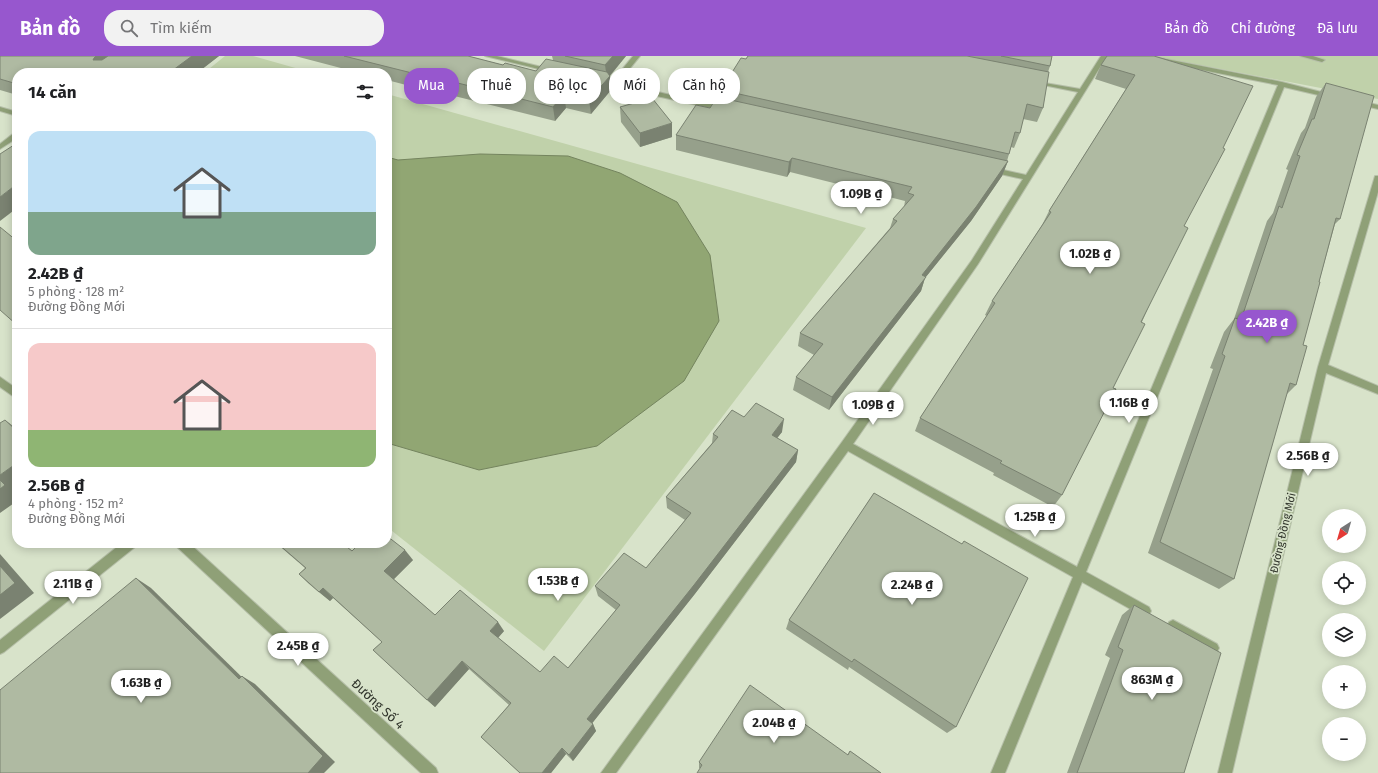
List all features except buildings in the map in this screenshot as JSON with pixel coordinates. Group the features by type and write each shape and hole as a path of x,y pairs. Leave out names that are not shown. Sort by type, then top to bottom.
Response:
{"street":[{"path":"488,56 540,68"},
{"path":"627,68 637,56"},
{"path":"608,773 846,445 975,262 1104,56"},
{"path":"1141,56 1162,58 1340,98"},
{"path":"1303,56 1322,60"},
{"path":"1030,81 1082,91"},
{"path":"998,773 1282,84"},
{"path":"660,94 729,110"},
{"path":"1354,101 1378,107"},
{"path":"0,109 12,113"},
{"path":"0,147 12,139"},
{"path":"982,168 1028,178"},
{"name":"Đường Đồng Mới","path":"1225,773 1323,368 1378,178"},
{"path":"1323,368 1378,390"},
{"path":"0,381 12,392"},
{"path":"846,445 1153,616"},
{"path":"0,648 125,548"},
{"name":"Đường Số 4","path":"186,548 431,773"},
{"path":"1166,623 1213,648"}],"shaded area":[{"path":"225,56 253,56 295,68 210,68"},
{"path":"1153,56 1378,56 1378,99"},
{"path":"392,95 404,99 404,104 423,104 866,228 544,651 392,531"},
{"path":"480,154 568,156 620,173 677,202 710,255 719,321 684,381 597,446 479,470 392,444 392,158 398,160"}]}
